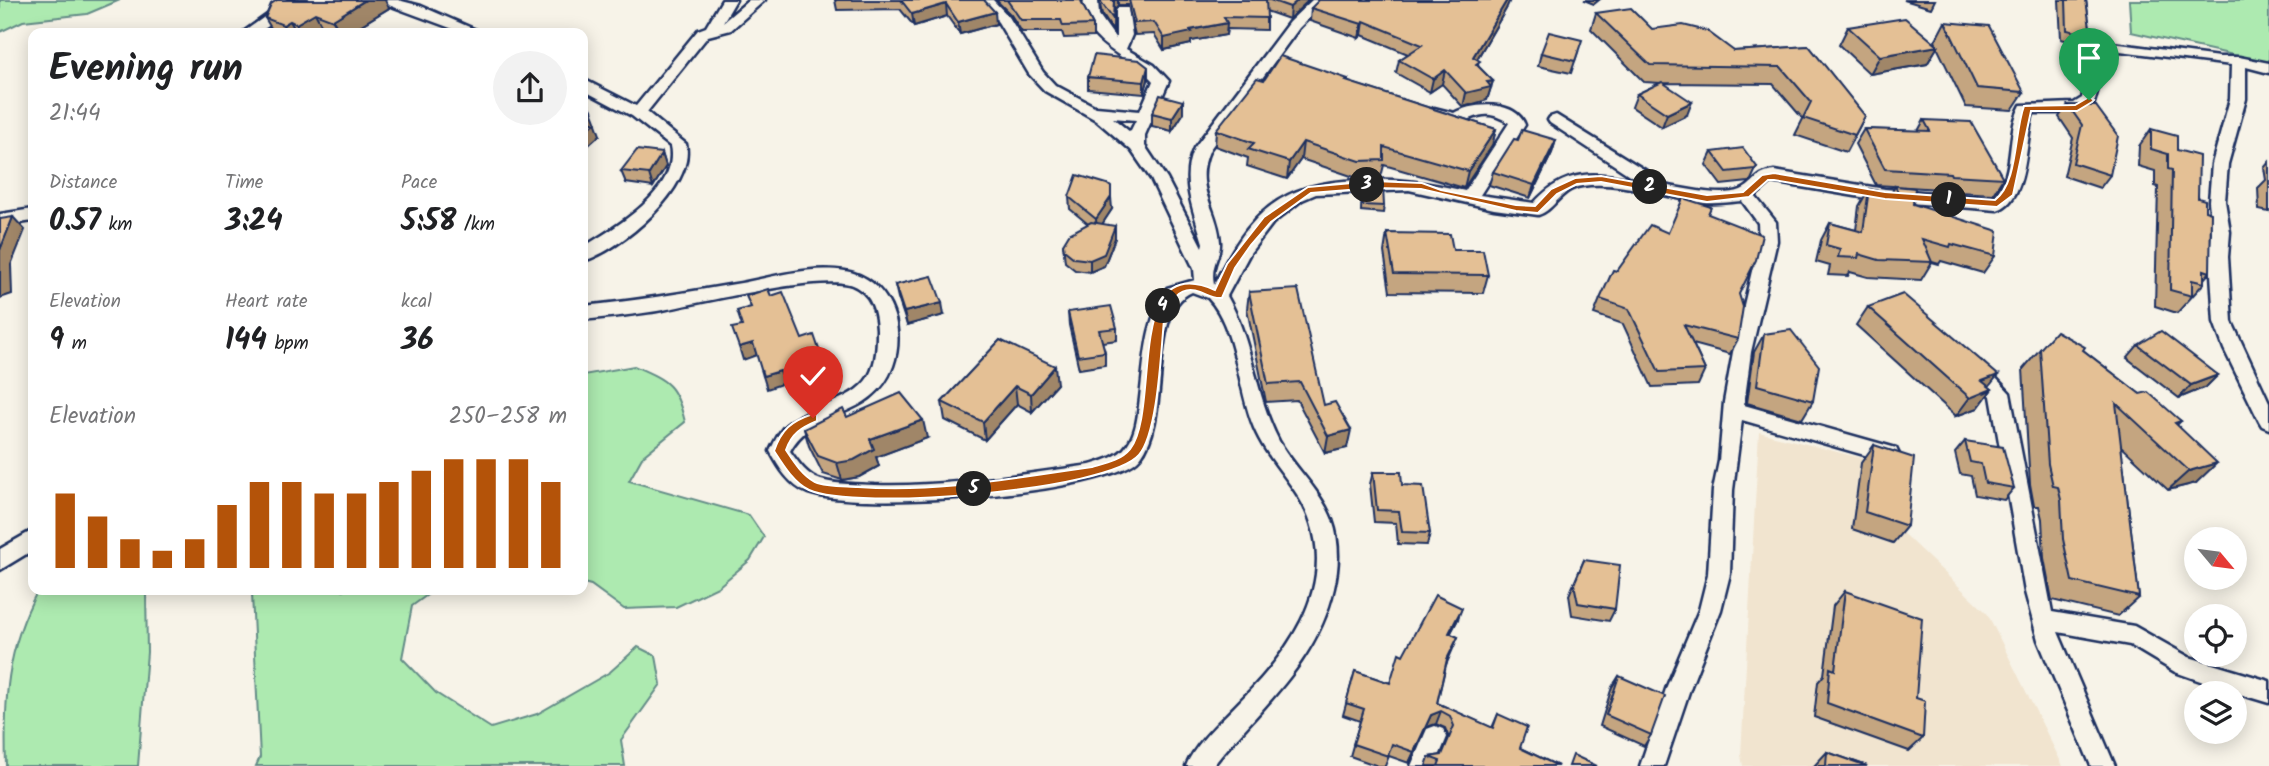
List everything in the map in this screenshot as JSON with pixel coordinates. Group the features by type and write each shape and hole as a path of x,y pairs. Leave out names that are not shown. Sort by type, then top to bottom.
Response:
{"street":[{"path":"256,28 286,6 300,0"},
{"path":"382,0 416,9 464,28"},
{"path":"711,30 729,0"},
{"path":"638,113 666,83 703,33 726,27 758,0"},
{"path":"985,0 1004,20 1037,74 1050,88 1094,112 1137,146 1159,179 1236,337 1255,405 1271,443 1321,520 1326,546 1326,573 1322,595 1304,645 1198,766"},
{"path":"1091,0 1091,15 1103,34 1119,49 1155,71 1161,81 1137,135 1137,146"},
{"path":"1209,284 1212,243 1195,185 1196,161 1208,137 1294,25 1320,0"},
{"path":"1119,49 1125,36 1123,11"},
{"path":"588,312 654,305 816,276 841,276 864,283 877,297 886,313 883,368 872,385 855,401 794,426 780,451 797,474 813,486 878,493 950,493 1092,472 1118,465 1135,452 1147,415 1159,320 1164,304 1179,288 1209,284 1231,267 1267,220 1308,190 1352,185 1422,186 1516,208 1538,209 1554,191 1575,181 1601,179 1707,198 1746,195 1766,177 1774,176 1885,195 1997,204 2008,195 2014,178 2027,108 2077,108 2089,100 2098,62 2118,46 2219,61 2239,61 2269,68"},
{"path":"2239,61 2238,99 2220,164 2217,201 2221,232 2224,322 2233,349 2269,421"},
{"path":"588,87 638,113 678,144 680,160 674,180 627,226 588,252"},
{"path":"1415,109 1456,119 1466,110 1485,109 1498,111 1516,121 1517,125 1469,198"},
{"path":"1094,112 1146,116"},
{"path":"1556,120 1665,190"},
{"path":"1652,766 1679,686 1710,610 1719,574 1723,490 1742,352 1768,241 1767,222 1746,195"},
{"path":"0,220 28,216"},
{"path":"1962,356 2000,393 2031,564 2049,640 2103,766"},
{"path":"1734,410 1889,454"},
{"path":"0,561 28,542"},
{"path":"2044,620 2134,636 2215,681"},
{"path":"2247,688 2269,692"},
{"path":"1423,766 1435,737"}],"shaded area":[{"path":"1759,432 1900,468 1893,524 1987,613 2063,766 1743,766 1741,755"}],"green space":[{"path":"0,0 120,0 87,14 23,21 0,32"},
{"path":"2129,0 2269,0 2269,63 2131,32"},
{"path":"634,366 663,380 678,399 685,422 643,456 629,481 749,515 764,537 750,560 718,587 676,607 624,609 588,584 588,374"},
{"path":"36,595 146,595 147,652 138,766 6,766 9,676 13,654"},
{"path":"252,595 427,595 412,606 402,658 436,693 491,728 537,714 610,672 638,647 656,656 661,684 621,740 625,766 256,766 260,757"}],"building":[{"path":"277,0 365,0 333,20 315,13 296,24 290,21 283,25 265,18 271,4"},
{"path":"901,0 984,0 995,12 958,22 946,4 912,14"},
{"path":"1007,0 1081,0 1093,25 1063,26 1061,20 1021,20"},
{"path":"1114,0 1113,19 1101,2"},
{"path":"1129,0 1266,0 1267,18 1224,17 1227,23 1164,38 1154,22 1135,23"},
{"path":"1270,0 1298,0 1290,7"},
{"path":"1319,0 1507,0 1473,57 1480,61 1476,64 1493,81 1487,82 1491,87 1466,93 1445,70 1433,79 1399,60 1422,45 1364,21 1362,24 1311,8"},
{"path":"2066,0 2086,0 2091,35 2067,30"},
{"path":"1631,8 1652,29 1683,25 1707,31 1734,51 1809,46 1865,116 1855,135 1803,118 1811,102 1781,67 1650,65 1596,13"},
{"path":"1905,18 1938,46 1880,56 1848,27"},
{"path":"1945,22 1989,26 2024,92 1977,88"},
{"path":"1549,32 1582,40 1575,61 1541,53"},
{"path":"1094,55 1139,60 1148,67 1144,82 1088,77"},
{"path":"1280,56 1348,79 1346,81 1496,129 1468,171 1384,147 1384,160 1360,161 1303,142 1289,162 1248,149 1254,143 1216,130 1257,78 1264,80"},
{"path":"1662,82 1692,102 1667,114 1637,94"},
{"path":"1160,95 1183,101 1172,118 1152,113"},
{"path":"2068,105 2096,106 2118,136 2110,175 2073,163 2082,125"},
{"path":"588,120 595,123 588,129"},
{"path":"1924,120 1971,122 2003,178 1885,169 1864,129 1930,131"},
{"path":"2151,129 2177,136 2177,150 2199,156 2198,198 2205,200 2205,211 2211,213 2210,272 2204,270 2204,283 2192,280 2192,296 2170,290 2172,170 2168,169 2168,154 2151,149"},
{"path":"1522,130 1556,140 1534,185 1493,172 1514,139 1518,140"},
{"path":"1743,148 1757,167 1755,169 1727,172 1712,152"},
{"path":"637,150 662,153 649,174 621,171"},
{"path":"1077,175 1111,187 1111,197 1096,219 1069,197"},
{"path":"1895,186 1915,188 1913,204 1998,231 1995,256 1922,239 1932,262 1879,260 1859,254 1858,258 1838,257 1840,249 1826,245 1830,223 1863,232 1869,189 1900,196"},
{"path":"1383,187 1384,206 1362,205 1362,188"},
{"path":"1683,198 1711,207 1708,214 1762,235 1756,260 1739,294 1743,307 1738,339 1684,325 1705,370 1659,372 1629,309 1600,299 1613,270 1617,271 1650,225 1668,233"},
{"path":"13,217 0,250 0,219"},
{"path":"1091,222 1115,226 1104,254 1090,260 1074,258 1064,250 1063,244 1069,234"},
{"path":"1387,233 1450,234 1453,250 1483,250 1488,275 1394,274"},
{"path":"932,276 942,303 904,312 895,285"},
{"path":"768,289 771,296 783,292 802,339 814,335 825,367 783,380 780,371 763,376 753,343 739,347 732,328 742,326 737,311 751,307 746,296"},
{"path":"1298,289 1324,405 1335,402 1351,430 1328,436 1300,382 1268,384 1249,292"},
{"path":"1903,294 1998,375 1982,381 1992,389 1970,398 1868,307"},
{"path":"1111,306 1117,328 1099,330 1105,352 1078,356 1068,312"},
{"path":"1791,330 1819,366 1813,401 1757,385 1764,334"},
{"path":"2056,331 2085,347 2083,350 2140,394 2148,392 2181,421 2175,423 2217,463 2189,471 2116,403 2139,597 2072,581 2063,539 2061,500 2058,487 2053,486 2048,464 2040,349"},
{"path":"2161,331 2218,375 2191,385 2138,345"},
{"path":"1000,340 1055,366 1031,394 1015,386 983,422 942,402"},
{"path":"901,393 923,420 870,439 874,449 854,460 837,463 818,456 804,429 843,409 847,417"},
{"path":"1965,441 2003,447 2014,488 1985,483 1981,464 1970,462"},
{"path":"1874,445 1914,458 1907,526 1865,512"},
{"path":"1373,472 1401,472 1402,485 1423,486 1430,533 1402,532 1399,511 1377,510"},
{"path":"1584,560 1620,565 1615,609 1578,603 1574,584"},
{"path":"1845,591 1922,618 1916,698 1925,701 1923,738 1827,703 1830,668 1835,670"},
{"path":"1435,595 1462,608 1449,633 1458,637 1447,659 1437,703 1493,728 1498,714 1527,727 1520,748 1558,766 1438,766 1440,761 1429,757 1442,755 1454,726 1450,716 1441,711 1431,715 1414,752 1392,744 1388,756 1353,744 1364,709 1346,703 1355,671 1390,683 1399,653 1403,655"},
{"path":"1619,676 1665,696 1651,735 1606,715"},
{"path":"1827,752 1867,766 1826,766"},
{"path":"1573,755 1597,766 1569,766"}],"route":[{"path":"813,418 794,426 780,451 786,463 797,474 813,486 830,490 950,493 1092,472 1118,465 1135,452 1142,436 1159,320 1164,304 1179,288 1188,286 1205,288 1218,296 1231,267 1247,243 1267,220 1308,190 1330,186 1422,186 1440,193 1516,208 1538,209 1554,191 1575,181 1601,179 1625,182 1707,198 1746,195 1766,177 1774,176 1885,195 1997,204 2008,195 2014,178 2027,108 2077,108 2089,100"}]}
